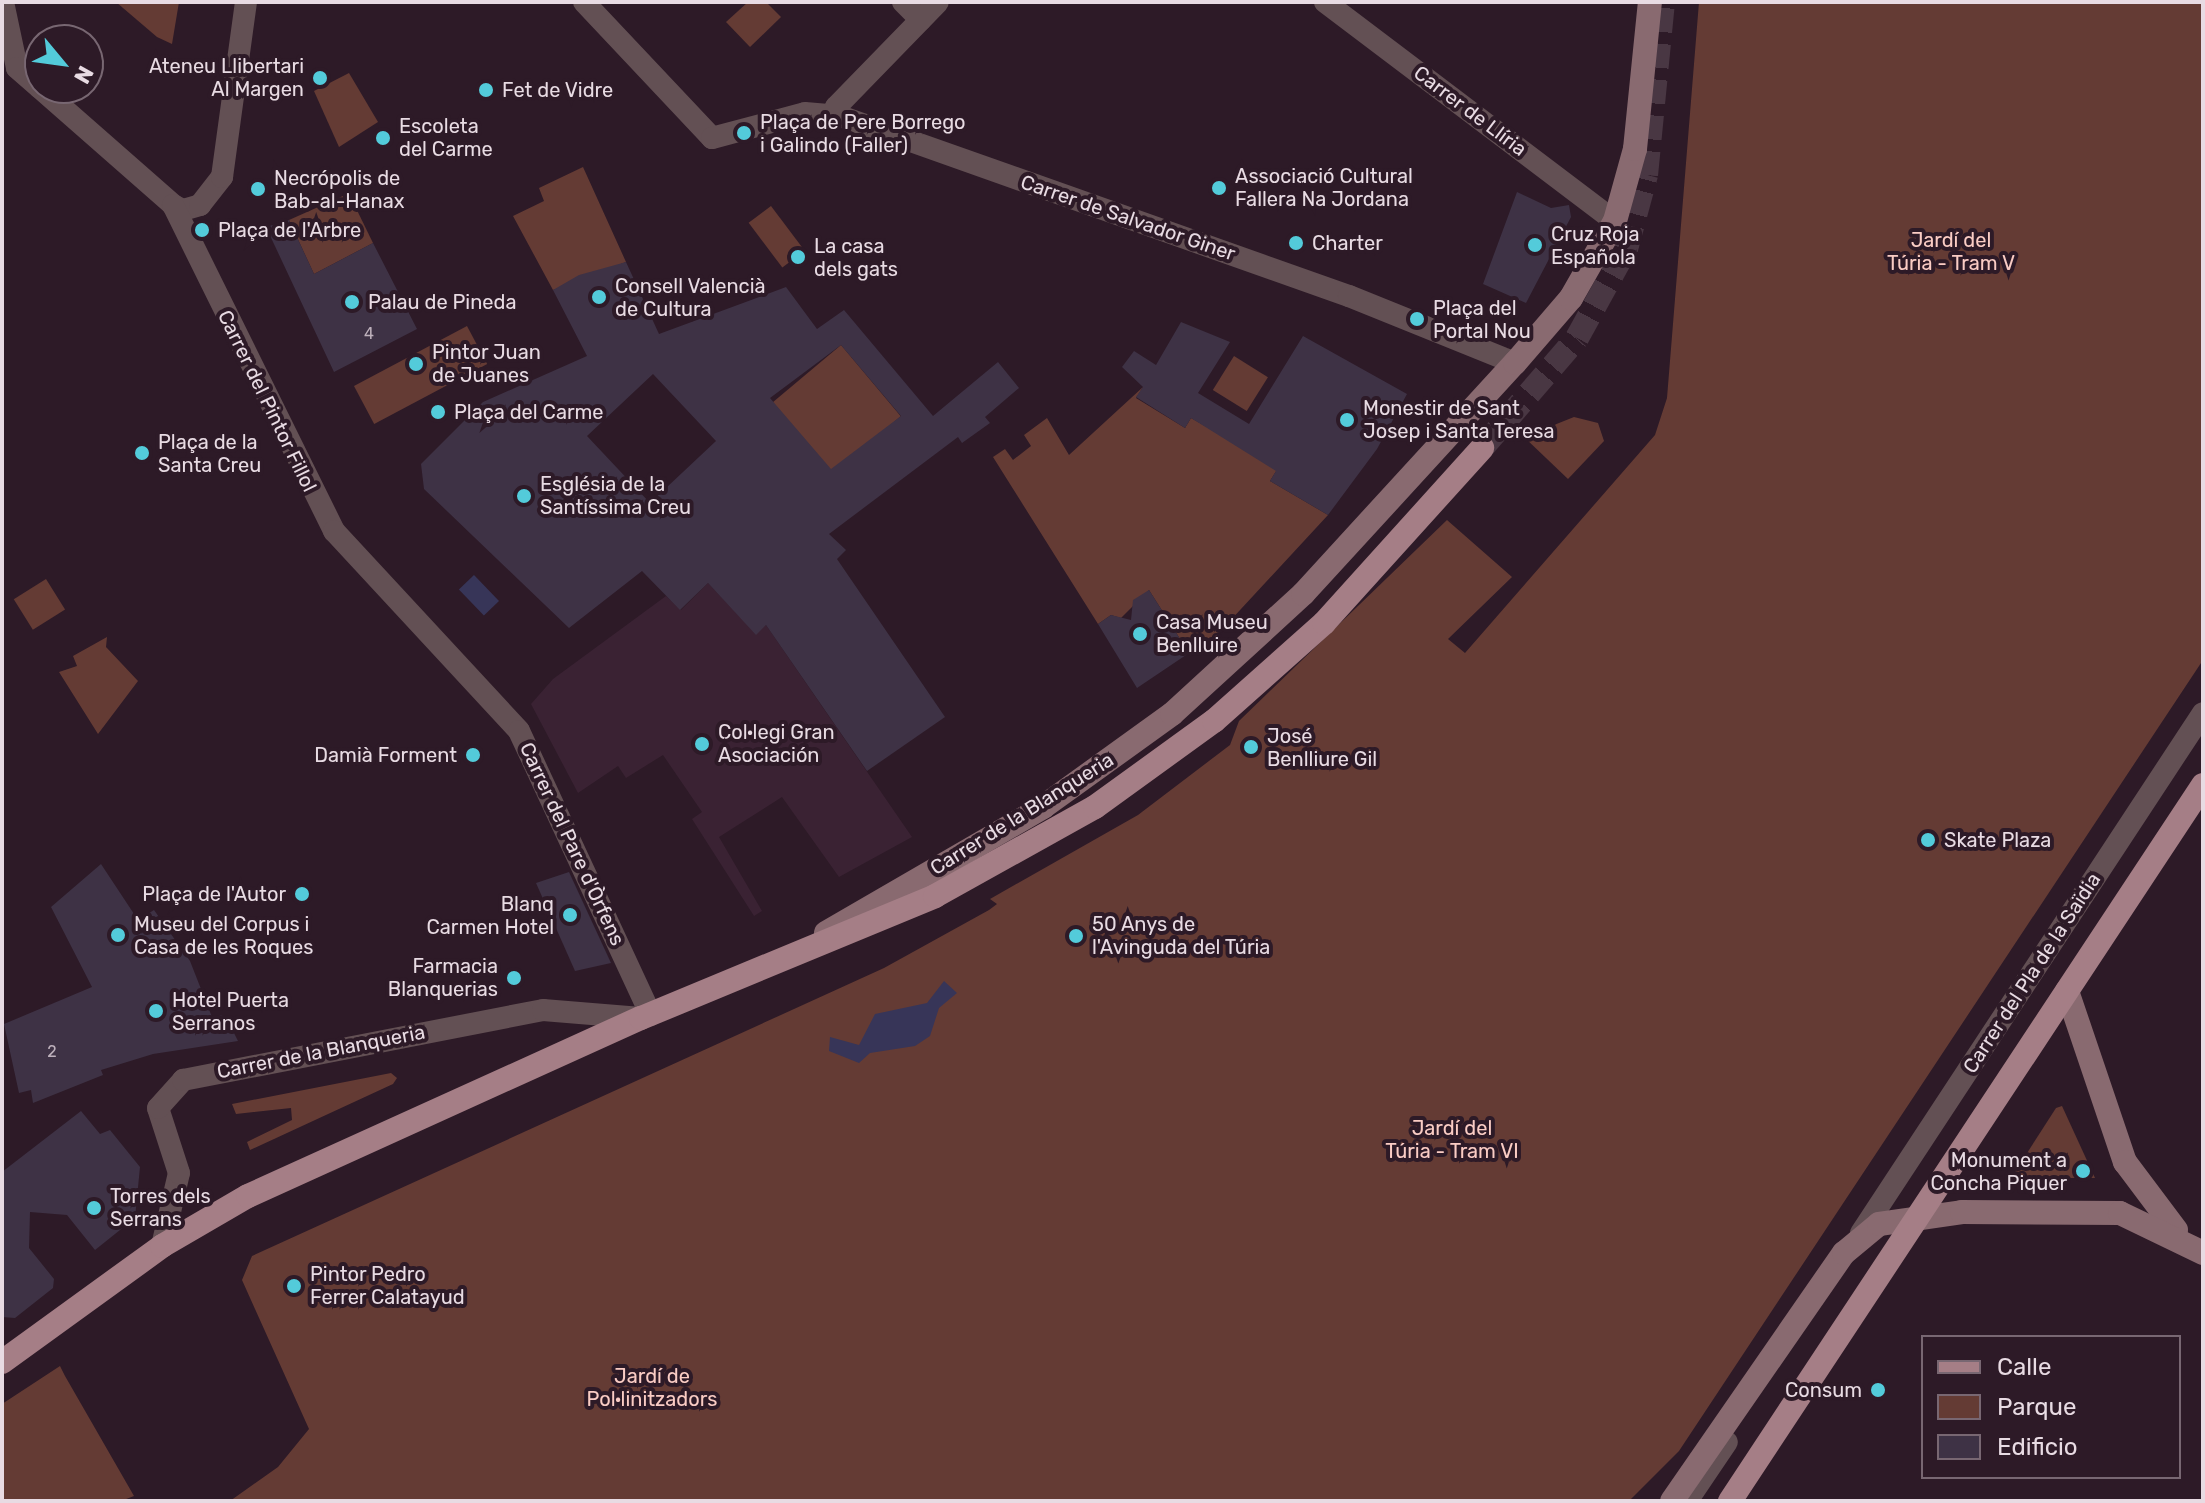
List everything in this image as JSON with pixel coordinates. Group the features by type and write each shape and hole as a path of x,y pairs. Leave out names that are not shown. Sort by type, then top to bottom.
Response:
{"main road":[{"name":"Carrer de la Blanqueria","path":"776,962 1043,807 1172,714 1303,594 1515,363 1571,298 1615,221 1635,149 1650,2"},
{"name":"Carrer de la Blanqueria","path":"2,1362 162,1246 248,1196 646,1017 991,867 1142,776 1324,623 1482,448"},
{"name":"Carrer del Pla de la Saïdia","path":"1730,1501 2203,785"},
{"name":"Carrer del Pla de la Saïdia","path":"2067,991 2135,1182 2158,1213 2203,1252"},
{"name":"Carrer del Pla de la Saïdia","path":"1672,1501 1861,1233 1917,1215 2120,1213 2203,1252"}],"street":[{"path":"3,2 17,68 24,74"},
{"path":"58,104 173,205 183,210 200,205 222,177 246,2"},
{"path":"584,2 704,129 723,139 805,113 840,116 836,107 938,2"},
{"path":"903,2 921,20"},
{"name":"Carrer de Llíria","path":"1325,2 1615,221"},
{"name":"Carrer de Salvador Giner","path":"840,116 1349,296 1515,363"},
{"name":"Carrer del Pintor Fillol","path":"173,205 317,504"},
{"name":"Carrer del Pare d'Òrfens","path":"317,504 348,547 519,731 646,1017"},
{"name":"Carrer del Pla de la Saïdia","path":"1861,1233 2203,713"},
{"name":"Carrer de la Blanqueria","path":"162,1246 179,1173 158,1108 163,1095 183,1080 543,1010 646,1017"},
{"name":"Carrer del Pla de la Saïdia","path":"1687,1501 1766,1382 1786,1341"}],"shaded area":[{"path":"474,575 499,601 484,615 459,590"},
{"name":"Col·legi Gran Asociación","path":"708,583 756,634 766,625 912,837 839,877 782,797 719,837 762,911 754,916 692,819 702,812 663,755 626,778 618,766 578,793 531,704 553,679 666,596 681,610"},
{"path":"944,981 957,993 939,1008 930,1036 915,1046 870,1053 859,1063 829,1051 830,1037 859,1045 875,1014 927,1003"}],"green space":[{"path":"116,2 179,2 172,44 157,37"},
{"path":"748,2 766,2 781,17 750,47 726,22"},
{"name":"Jardí del Túria - Tram VI","path":"1699,2 2203,2 2203,660 1679,1451 1629,1501 230,1501 278,1467 309,1429 242,1280 252,1256 884,968 989,910 997,904 990,899 1138,815 1230,745 1239,721 1447,520 1512,577 1448,639 1465,653 1655,435 1667,398"},
{"path":"349,73 378,122 339,147 314,91"},
{"path":"583,167 626,262 553,290 513,216 544,201 539,188"},
{"path":"343,196 352,200 373,243 314,274 289,220"},
{"path":"771,206 805,251 782,268 749,223"},
{"path":"467,326 487,364 374,424 354,386"},
{"path":"841,345 901,416 833,473 773,402"},
{"path":"1234,356 1268,377 1247,411 1213,390"},
{"path":"1143,387 1136,398 1185,428 1191,418 1278,468 1270,481 1328,515 1216,636 1189,653 1149,590 1121,618 1111,615 1098,624 993,457 1005,449 1013,460 1031,446 1024,435 1047,418 1069,455"},
{"path":"1574,417 1598,423 1604,441 1568,479 1524,437"},
{"path":"46,579 65,610 33,630 14,599"},
{"path":"107,637 106,647 138,681 98,734 59,672 77,666 73,656"},
{"path":"391,1073 397,1078 393,1084 250,1150 247,1142 292,1120 291,1108 236,1114 232,1104"},
{"path":"2062,1106 2095,1178 2011,1178 2056,1108"},
{"path":"60,1366 134,1496 121,1501 2,1501 2,1404"}],"building":[{"name":"Cruz Roja Española","path":"1517,192 1551,208 1569,205 1571,217 1526,303 1483,284"},
{"name":"Palau de Pineda","path":"289,220 314,274 373,243 417,329 334,372 266,227"},
{"path":"626,262 659,334 786,287 817,329 844,310 933,416 998,362 1019,388 985,417 990,423 962,443 958,437 829,534 846,550 837,559 945,717 867,771 766,625 756,635 708,583 680,610 642,571 569,628 424,489 421,464 483,402 587,356 553,290 579,275","holes":["841,345 901,416 831,469 770,398","653,374 716,441 650,503 587,436"]},
{"name":"Monestir de Sant Josep i Santa Teresa","path":"1181,322 1230,342 1198,393 1249,424 1303,336 1407,394 1377,449 1328,515 1270,481 1276,471 1191,418 1185,428 1136,397 1143,387 1122,367 1134,351 1156,365"},
{"name":"Casa Museu Benlluire","path":"1149,590 1189,653 1137,688 1098,624 1111,615 1131,620 1133,600"},
{"path":"101,864 138,920 154,910 190,961 212,1017 225,1015 238,1041 153,1054 101,1070 103,1075 33,1103 31,1090 19,1093 4,1024 92,987 51,907"},
{"name":"Blanq Carmen Hotel","path":"569,872 611,963 575,971 536,883"},
{"name":"Torres dels Serrans","path":"81,1111 100,1134 110,1130 140,1167 135,1218 95,1250 67,1215 30,1212 29,1248 54,1279 53,1288 15,1318 2,1317 2,1172"}],"tunnel":[{"path":"1482,448 1577,338 1626,249 1646,175 1663,2"}],"place":[{"name":"Ateneu Llibertari Al Margen","path":"320,78"},
{"name":"Fet de Vidre","path":"486,90"},
{"name":"Plaça de Pere Borrego i Galindo (Faller)","path":"744,133"},
{"name":"Escoleta del Carme","path":"383,138"},
{"name":"Associació Cultural Fallera Na Jordana","path":"1219,188"},
{"name":"Necrópolis de Bab-al-Hanax","path":"258,189"},
{"name":"Plaça de l'Arbre","path":"202,230"},
{"name":"Charter","path":"1296,243"},
{"name":"Cruz Roja Española","path":"1535,245"},
{"name":"La casa dels gats","path":"798,257"},
{"name":"Consell Valencià de Cultura","path":"599,297"},
{"name":"Palau de Pineda","path":"352,302"},
{"name":"Plaça del Portal Nou","path":"1417,319"},
{"name":"Pintor Juan de Juanes","path":"416,364"},
{"name":"Plaça del Carme","path":"438,412"},
{"name":"Monestir de Sant Josep i Santa Teresa","path":"1347,420"},
{"name":"Plaça de la Santa Creu","path":"142,453"},
{"name":"Església de la Santíssima Creu","path":"524,496"},
{"name":"Casa Museu Benlluire","path":"1140,634"},
{"name":"Col·legi Gran Asociación","path":"702,744"},
{"name":"José Benlliure Gil","path":"1251,747"},
{"name":"Damià Forment","path":"473,755"},
{"name":"Skate Plaza","path":"1928,840"},
{"name":"Plaça de l'Autor","path":"302,894"},
{"name":"Blanq Carmen Hotel","path":"570,915"},
{"name":"Museu del Corpus i Casa de les Roques","path":"118,935"},
{"name":"50 Anys de l'Avinguda del Túria","path":"1076,936"},
{"name":"Farmacia Blanquerias","path":"514,978"},
{"name":"Hotel Puerta Serranos","path":"156,1011"},
{"name":"Monument a Concha Piquer","path":"2083,1171"},
{"name":"Torres dels Serrans","path":"94,1208"},
{"name":"Pintor Pedro Ferrer Calatayud","path":"294,1286"},
{"name":"Consum","path":"1878,1390"}],"park label":[{"name":"Jardí del Túria - Tram V","path":"1951,252"},
{"name":"Jardí de Pol·linitzadors","path":"652,1388"}]}
